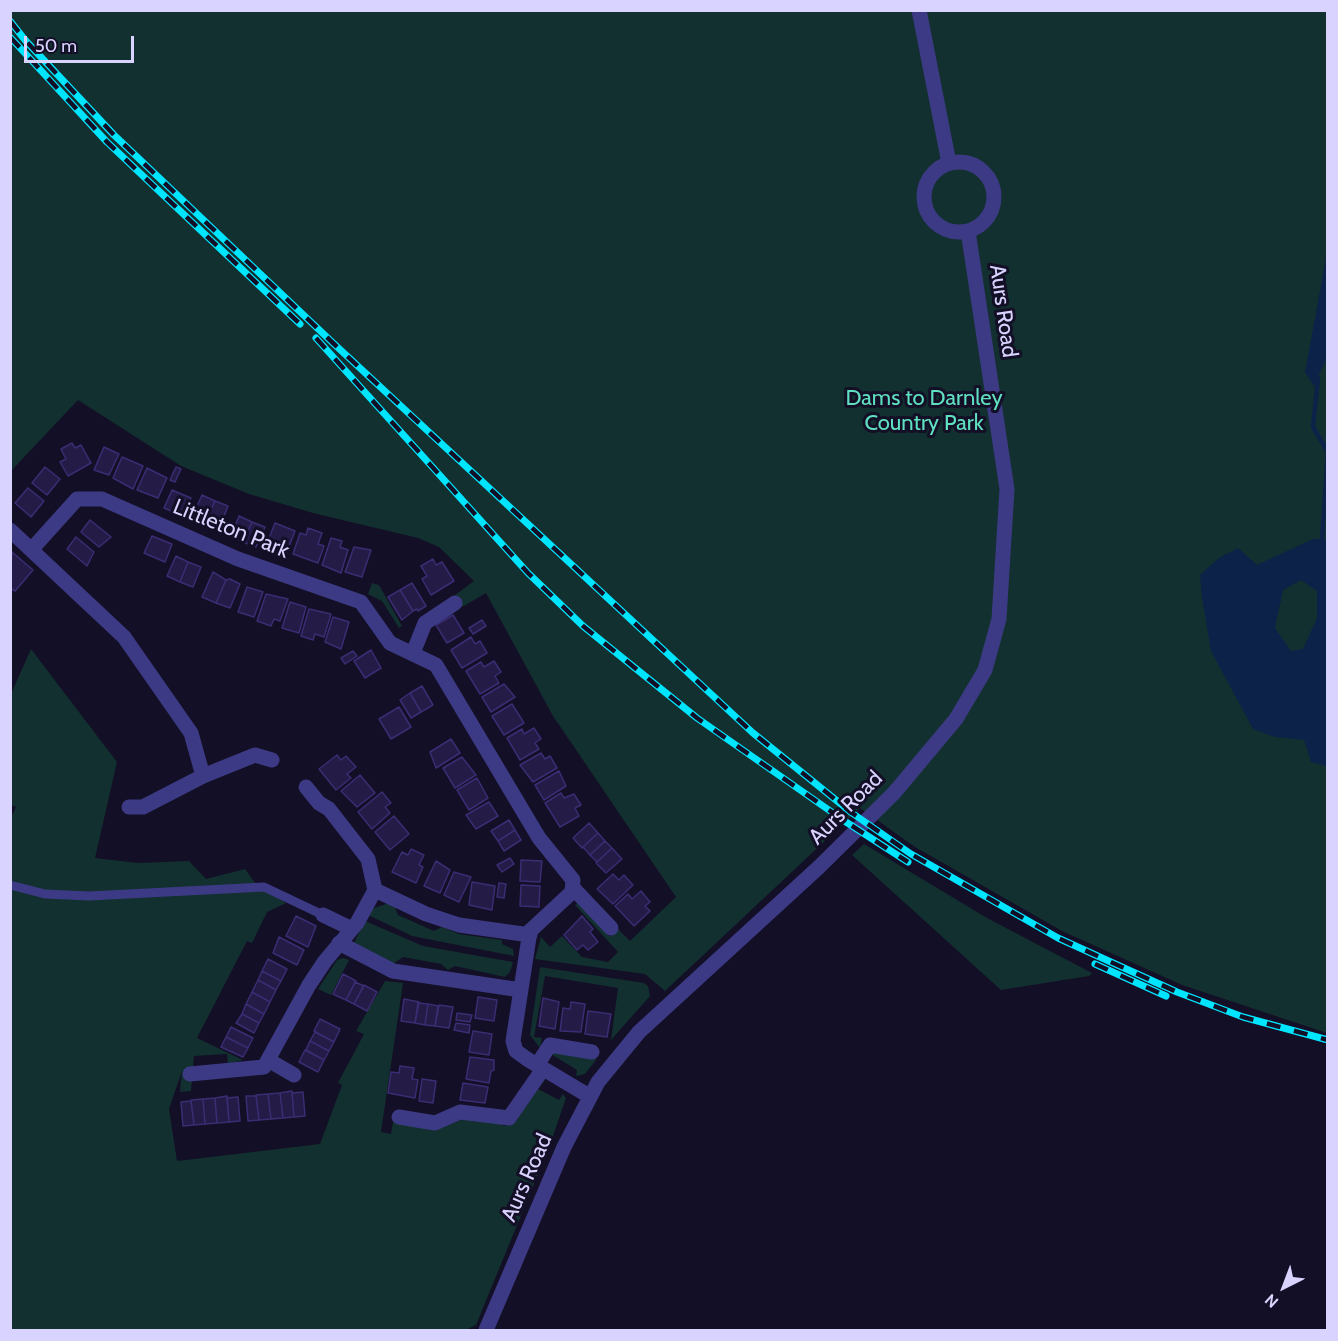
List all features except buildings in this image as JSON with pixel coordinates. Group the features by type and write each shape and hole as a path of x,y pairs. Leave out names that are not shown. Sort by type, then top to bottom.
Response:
{"street":[{"path":"919,10 949,163"},
{"path":"949,163 971,164 988,178 993,188 992,210 987,219 968,231 956,232 945,229 927,212 924,195 930,177 949,163"},
{"name":"Aurs Road","path":"486,1330 564,1147 589,1096 639,1032 829,858 899,788 956,719 985,670 999,620 1007,489 968,231"},
{"name":"Littleton Park","path":"32,549 77,499 102,499 238,559 361,602 390,643 436,665 539,838 569,873 573,889 611,928"},
{"path":"10,530 124,637 191,733 204,776"},
{"path":"413,653 425,623 455,603"},
{"path":"129,807 143,807 204,776 255,755 272,759"},
{"path":"190,1074 254,1070 264,1067 270,1061 309,985 352,929 375,890 368,859 329,809 319,802 306,787"},
{"path":"573,889 530,931 513,1041 516,1051 589,1096"},
{"path":"375,890 426,914 459,926 530,935"},
{"path":"323,915 352,929"},
{"path":"339,943 393,971 521,990"},
{"path":"399,1117 435,1123 460,1112 509,1118 540,1067 550,1045 592,1052"},
{"path":"270,1061 294,1075"}],"lane":[{"path":"10,885 45,894 89,896 264,887 323,915"}],"green space":[{"name":"Dams to Darnley Country Park","path":"11,11 1327,11 1327,1033 1182,985 1062,931 915,847 860,808 665,991 645,974 535,959 541,937 550,947 562,936 582,957 608,962 618,952 575,905 579,902 609,936 618,929 630,941 676,897 553,716 486,593 462,607 455,595 474,581 439,547 418,538 313,513 249,494 181,466 78,400 11,471"},
{"path":"372,583 379,585 402,626 399,628 382,601 368,594"},
{"path":"31,649 117,762 95,858 138,863 189,861 206,879 245,869 258,887 286,903 267,912 252,943 247,941 197,1038 243,1060 228,1064 227,1054 194,1056 191,1091 180,1092 182,1071 169,1109 177,1161 320,1144 342,1085 338,1083 364,1034 356,1031 385,981 403,983 381,1132 391,1134 393,1122 438,1129 463,1119 497,1121 504,1126 513,1124 538,1089 559,1100 563,1094 566,1098 550,1145 476,1325 466,1330 10,1330 10,820 16,807 10,804 10,696"},
{"path":"864,844 987,918 1092,973 1089,976 1001,990 852,855"},
{"path":"389,903 394,905 398,915 434,931 442,927 459,934 502,940 502,944 513,949 514,956 412,936 368,915 371,909"},
{"path":"365,921 423,946 513,962 510,972 505,977 455,966 448,970 441,964 403,957 393,964 354,943"},
{"path":"343,958 349,960 331,995 318,989 337,960"},
{"path":"540,967 644,983 648,986 650,996 611,1040 618,988 545,976 534,1037 542,1038 540,1048 530,1035"},
{"path":"553,1052 596,1056 596,1060 585,1074 576,1076 577,1070 551,1054"}],"water":[{"path":"1327,253 1327,357 1314,386 1305,372"},
{"path":"1313,539 1327,539 1326,766 1311,762 1304,740 1275,737 1253,729 1211,651 1200,575 1219,558 1238,548 1257,565","holes":["1301,580 1317,591 1317,618 1303,649 1291,651 1275,628 1283,590"]}],"waterway":[{"path":"1318,378 1313,427 1328,452"},
{"path":"1322,539 1328,452"}],"railway":[{"path":"10,21 114,135 333,343 753,733 852,813 911,854 1058,938 1177,992 1243,1017 1328,1040"},
{"path":"10,37 107,142 300,324"},
{"path":"316,338 528,573 583,626 697,718 846,822 908,862"},
{"path":"1095,964 1166,996"}]}
